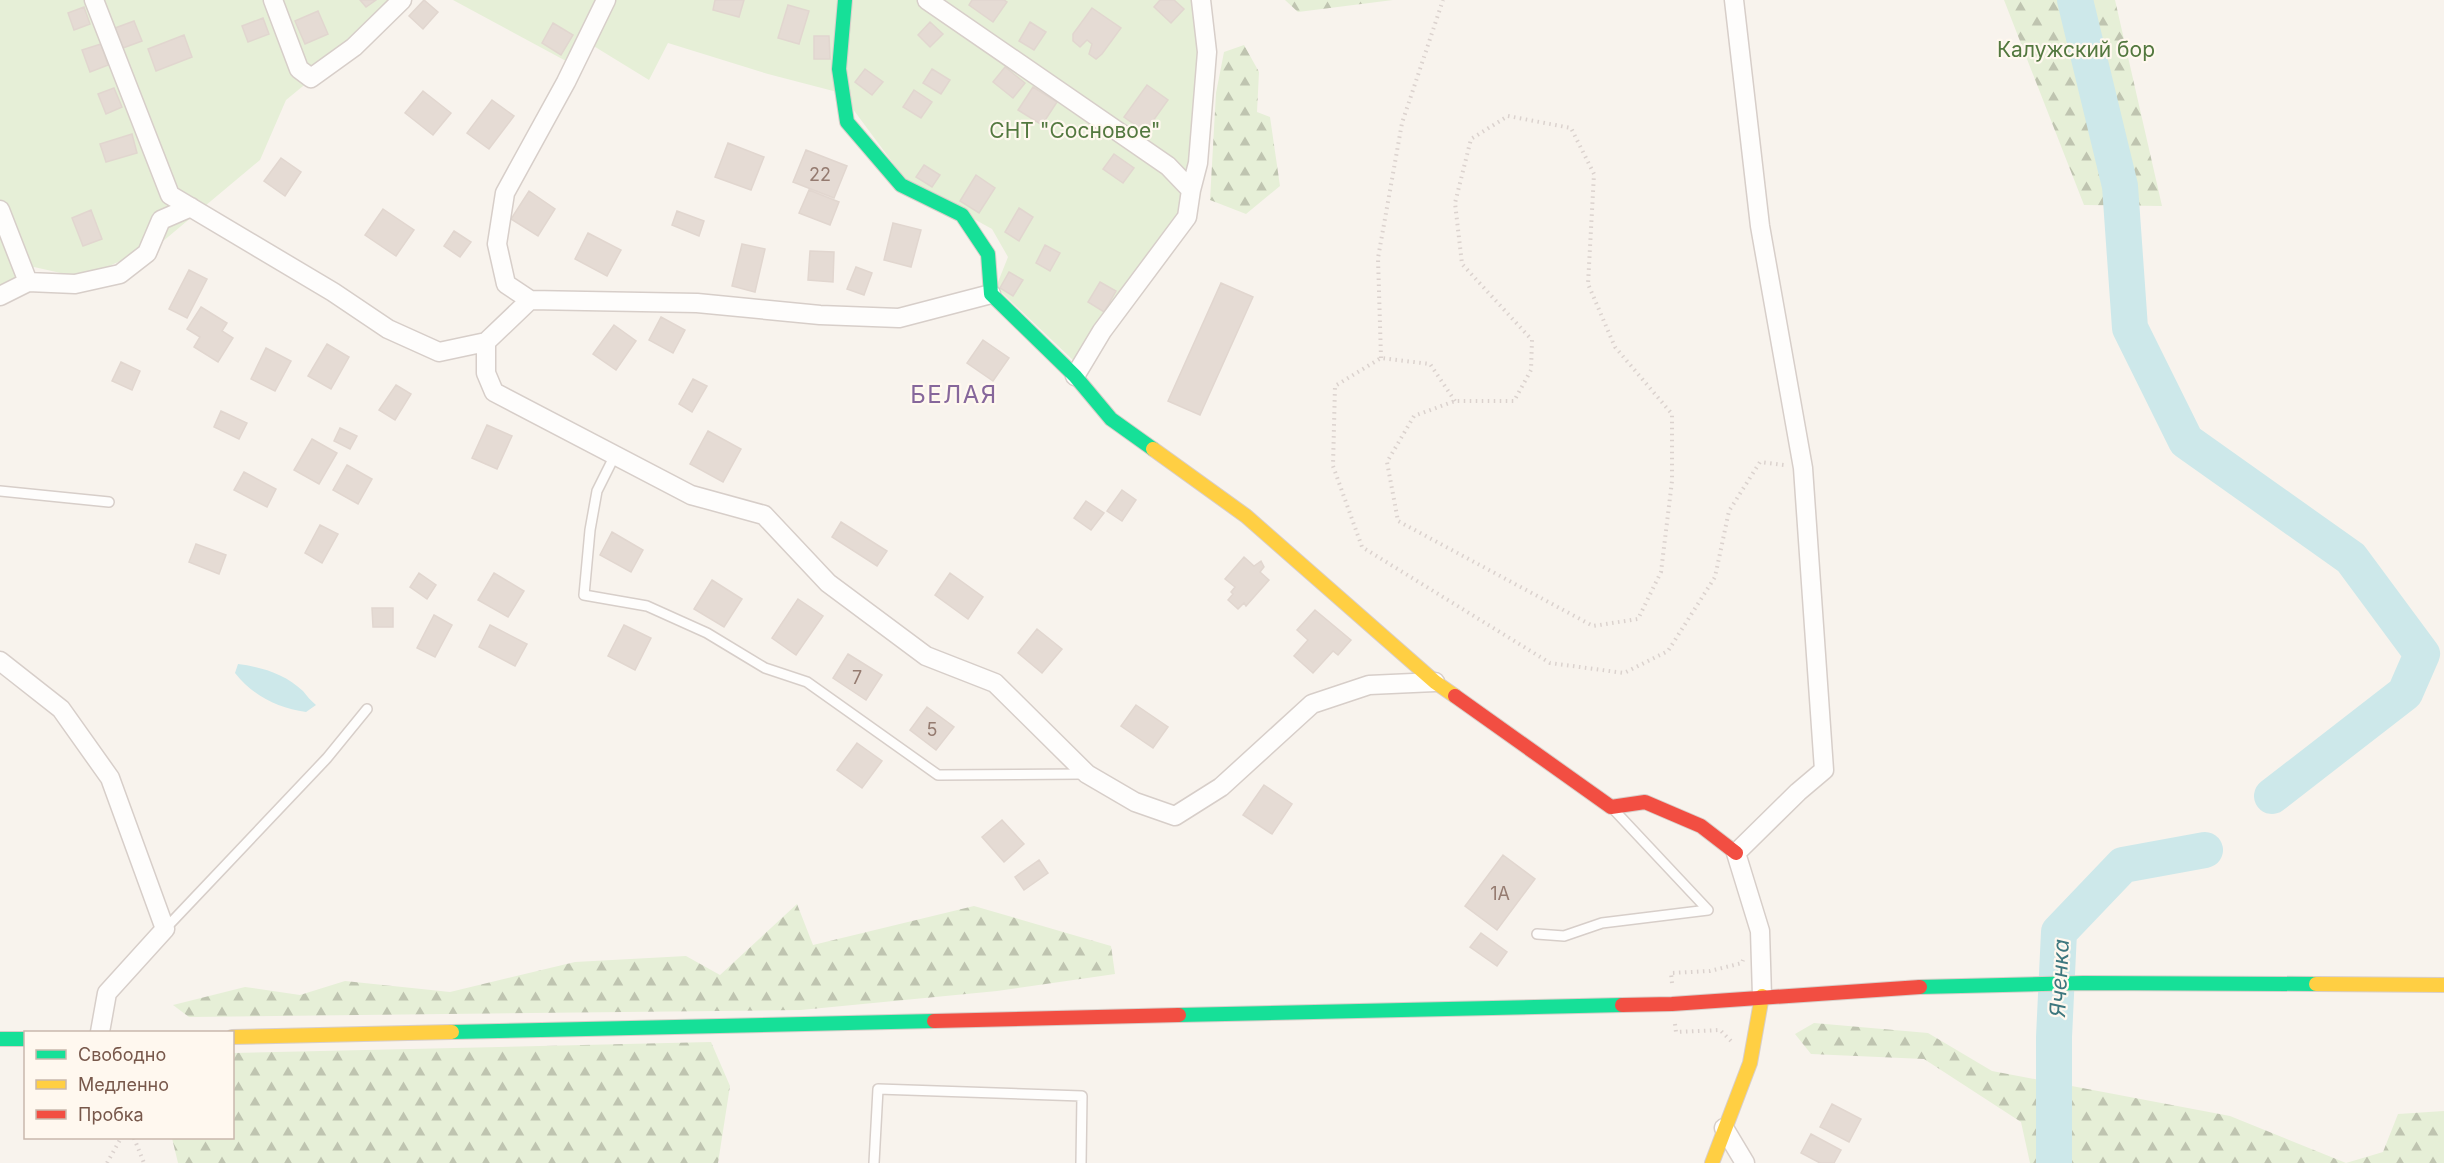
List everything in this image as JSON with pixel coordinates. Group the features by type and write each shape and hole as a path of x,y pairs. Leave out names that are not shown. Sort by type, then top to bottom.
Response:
{"main road":[{"path":"844,0 839,69 847,122 901,185 962,215 988,254 991,294 1076,376 1111,419 1246,516 1435,682 1611,807 1645,802 1701,826 1736,853"},
{"path":"234,1037 1672,1004 1761,996 1962,985 2136,983 2444,985"},
{"path":"1712,1163 1750,1063 1761,996"},
{"path":"0,1039 24,1039"}],"street":[{"path":"94,0 170,195 333,292 388,329 439,352 486,342 530,300"},
{"path":"273,0 299,69 311,78 354,47 402,0"},
{"path":"606,0 566,82 505,193 497,244 506,284 530,300 697,303 820,315 899,318 991,294"},
{"path":"927,0 1168,166 1191,190"},
{"path":"1076,376 1102,331 1187,217 1198,163 1207,52 1202,0"},
{"path":"1734,0 1760,226 1803,468 1824,770 1798,792 1736,853 1760,931 1761,996"},
{"path":"0,296 28,282 75,284 120,274 147,253 161,220 191,207"},
{"path":"0,210 28,282"},
{"path":"486,342 486,373 494,392 691,495 764,515 828,583 926,656 995,683 1087,774 1135,801 1175,816 1221,786 1312,704 1369,685 1435,682"},
{"path":"0,661 61,709 110,778 165,929 106,993 100,1031"},
{"path":"1724,1128 1745,1163"}],"lane":[{"path":"615,455 597,491 590,530 584,595 647,606 707,633 765,668 807,682 938,775 1087,774"},
{"path":"0,491 109,502"},
{"path":"165,929 327,758 367,709"},
{"path":"1537,934 1564,936 1602,923 1708,910 1611,807"},
{"path":"874,1163 878,1089 1082,1096 1081,1163"}],"path":[{"path":"1381,358 1378,258 1402,123 1443,0"},
{"path":"1508,116 1571,128 1594,174 1588,284 1615,347 1672,414 1672,481 1661,572 1638,619 1593,626 1398,521 1387,462 1414,416 1455,401 1514,401 1531,370 1532,340 1462,264 1455,203 1471,139 1508,116"},
{"path":"1455,401 1430,364 1381,358 1335,386 1333,466 1362,547 1550,663 1623,673 1668,651 1715,577 1729,511 1760,462 1803,468"},
{"path":"1736,1046 1720,1030 1676,1032 1671,973 1710,971 1742,963 1744,955"},
{"path":"107,1163 120,1139"},
{"path":"135,1139 144,1163"}],"green space":[{"path":"0,0 408,0 286,100 260,160 162,242 83,278 34,267 0,286"},
{"name":"СНТ \"Сосновое\"","path":"453,0 1208,0 1210,5 1201,188 1075,362 996,287 1008,257 992,229 907,182 841,93 768,74 668,43 649,80 592,45 579,68"},
{"path":"1285,0 1393,0 1298,12"},
{"name":"Калужский бор","path":"2004,0 2115,0 2162,206 2084,205"},
{"path":"1244,45 1259,72 1257,112 1270,117 1280,186 1246,214 1210,200 1216,93 1224,52"},
{"path":"797,904 813,945 974,906 1111,946 1115,974 997,991 801,1010 189,1017 173,1005 245,987 300,995 345,981 450,992 575,962 686,956 720,975"},
{"path":"1814,1023 1928,1033 1992,1071 2230,1116 2346,1163 2030,1163 2021,1122 1924,1059 1811,1054 1795,1034"},
{"path":"711,1042 730,1086 718,1163 178,1163 172,1139 234,1139 234,1053"},
{"path":"2444,1111 2444,1163 2346,1163 2383,1152 2398,1114"}],"water":[{"path":"238,664 264,669 281,676 296,685 316,705 306,712 267,700 235,673"}],"building":[{"path":"360,0 376,0 366,7"},
{"path":"424,0 438,12 423,29 409,16"},
{"path":"715,0 744,0 739,17 713,10"},
{"path":"972,0 1004,0 1007,2 993,22 969,5"},
{"path":"1160,0 1174,0 1184,9 1171,23 1154,7"},
{"path":"788,5 809,11 799,44 778,38"},
{"path":"84,7 90,24 74,30 68,13"},
{"path":"1092,8 1121,28 1096,59 1089,54 1092,44 1087,40 1080,47 1073,41 1073,34"},
{"path":"318,11 328,34 305,44 295,21"},
{"path":"263,18 269,34 248,42 242,26"},
{"path":"134,21 142,41 123,48 115,28"},
{"path":"930,22 943,34 930,47 918,35"},
{"path":"1030,22 1046,32 1034,50 1019,41"},
{"path":"553,23 573,35 561,55 542,43"},
{"path":"184,35 192,57 156,71 148,49"},
{"path":"814,36 829,36 830,59 814,59"},
{"path":"101,44 108,65 90,72 82,50"},
{"path":"1005,67 1025,83 1013,98 993,82"},
{"path":"865,69 883,82 872,95 855,82"},
{"path":"932,69 950,80 941,94 923,83"},
{"path":"1147,85 1168,100 1145,132 1124,117"},
{"path":"1033,87 1057,102 1042,125 1018,110"},
{"path":"114,88 122,107 106,114 98,94"},
{"path":"914,90 932,102 921,118 903,107"},
{"path":"423,91 451,113 433,135 405,113"},
{"path":"492,100 514,116 489,149 467,133"},
{"path":"132,134 137,153 106,162 100,144"},
{"path":"728,143 764,157 751,190 715,177"},
{"path":"806,150 847,166 834,198 793,182"},
{"path":"1114,154 1134,168 1123,183 1103,169"},
{"path":"281,158 301,172 285,196 264,181"},
{"path":"924,165 940,175 932,187 916,177"},
{"path":"976,175 995,188 979,213 960,201"},
{"path":"809,190 839,202 830,225 799,213"},
{"path":"529,191 555,209 538,236 511,219"},
{"path":"1019,208 1033,217 1019,241 1005,232"},
{"path":"383,209 414,230 396,256 365,235"},
{"path":"91,210 102,239 83,246 72,218"},
{"path":"677,211 704,221 699,236 672,225"},
{"path":"893,223 921,230 911,267 884,260"},
{"path":"454,231 471,242 460,257 444,246"},
{"path":"588,233 621,250 607,276 575,259"},
{"path":"742,244 765,249 755,292 732,286"},
{"path":"1045,245 1060,253 1050,271 1036,263"},
{"path":"810,251 834,252 833,282 808,280"},
{"path":"856,267 872,273 864,295 847,289"},
{"path":"189,270 207,279 187,318 169,309"},
{"path":"1009,272 1023,280 1013,296 1000,288"},
{"path":"1100,282 1116,291 1104,312 1088,302"},
{"path":"1221,283 1253,297 1200,415 1168,401"},
{"path":"201,307 227,323 222,331 233,338 218,362 194,347 200,337 187,329"},
{"path":"661,317 685,330 673,353 649,340"},
{"path":"614,325 636,341 616,370 593,354"},
{"path":"983,340 1009,358 993,381 967,363"},
{"path":"327,344 349,357 331,389 308,376"},
{"path":"266,348 291,361 275,391 251,379"},
{"path":"121,362 140,371 132,390 112,381"},
{"path":"693,379 707,386 692,412 679,404"},
{"path":"396,385 411,394 395,420 379,410"},
{"path":"221,411 247,423 239,439 214,427"},
{"path":"487,425 512,436 497,469 472,458"},
{"path":"340,428 357,436 350,449 334,441"},
{"path":"708,431 741,449 723,482 690,464"},
{"path":"312,439 337,453 319,484 294,470"},
{"path":"347,465 372,479 358,504 333,490"},
{"path":"244,472 276,489 267,507 234,490"},
{"path":"1122,490 1136,500 1122,521 1107,511"},
{"path":"1086,501 1104,513 1091,530 1074,518"},
{"path":"841,522 887,551 877,566 832,537"},
{"path":"320,525 338,534 322,563 305,553"},
{"path":"612,532 643,550 631,572 600,555"},
{"path":"196,544 226,555 219,574 189,562"},
{"path":"1244,557 1254,566 1261,561 1264,567 1260,572 1269,580 1246,606 1244,603 1238,609 1228,600 1235,587 1225,579"},
{"path":"419,573 436,585 427,599 410,587"},
{"path":"494,573 524,591 508,617 478,600"},
{"path":"950,573 983,597 968,619 935,595"},
{"path":"712,580 742,599 724,627 694,609"},
{"path":"798,599 823,616 796,655 772,638"},
{"path":"372,608 393,608 393,627 373,627"},
{"path":"1315,610 1351,640 1338,655 1333,651 1313,673 1294,656 1308,640 1297,630"},
{"path":"434,615 452,625 435,657 417,648"},
{"path":"490,625 527,644 515,666 479,647"},
{"path":"624,625 651,638 635,670 608,656"},
{"path":"1037,629 1062,649 1042,673 1018,653"},
{"path":"848,654 882,675 866,700 833,678"},
{"path":"1136,705 1168,727 1153,748 1121,726"},
{"path":"927,707 954,727 936,750 910,730"},
{"path":"857,743 882,761 862,788 837,770"},
{"path":"1264,785 1292,804 1272,834 1243,815"},
{"path":"1002,820 1024,844 1004,862 982,837"},
{"path":"1503,855 1535,879 1497,930 1465,906"},
{"path":"1039,860 1048,873 1024,890 1015,877"},
{"path":"1481,933 1507,952 1497,966 1470,947"},
{"path":"1832,1104 1861,1119 1849,1142 1820,1127"},
{"path":"1811,1134 1841,1150 1834,1163 1820,1163 1801,1153"}],"waterway":[{"path":"2075,0 2120,186 2130,328 2186,441 2351,558 2422,654 2405,693 2272,796"},
{"name":"Яченка","path":"2054,1163 2054,1037 2059,932 2123,865 2205,850"}],"traffic: fast":[{"path":"845,0 839,69 847,122 901,185 962,215 988,254 991,294 1075,376 1111,419 1153,449"},
{"path":"1920,987 2083,983 2316,984"},
{"path":"1179,1015 1622,1005"},
{"path":"452,1032 934,1021"},
{"path":"0,1039 24,1039"}],"traffic: slow":[{"path":"1153,449 1246,516 1435,682 1455,696"},
{"path":"2316,984 2444,985"},
{"path":"1712,1163 1750,1063 1762,996"},
{"path":"234,1037 452,1032"}],"traffic: jam":[{"path":"1455,696 1611,807 1645,802 1701,826 1736,853"},
{"path":"1622,1005 1672,1004 1920,987"},
{"path":"934,1021 1179,1015"}],"district":[{"name":"БЕЛАЯ","path":"954,394"}]}
